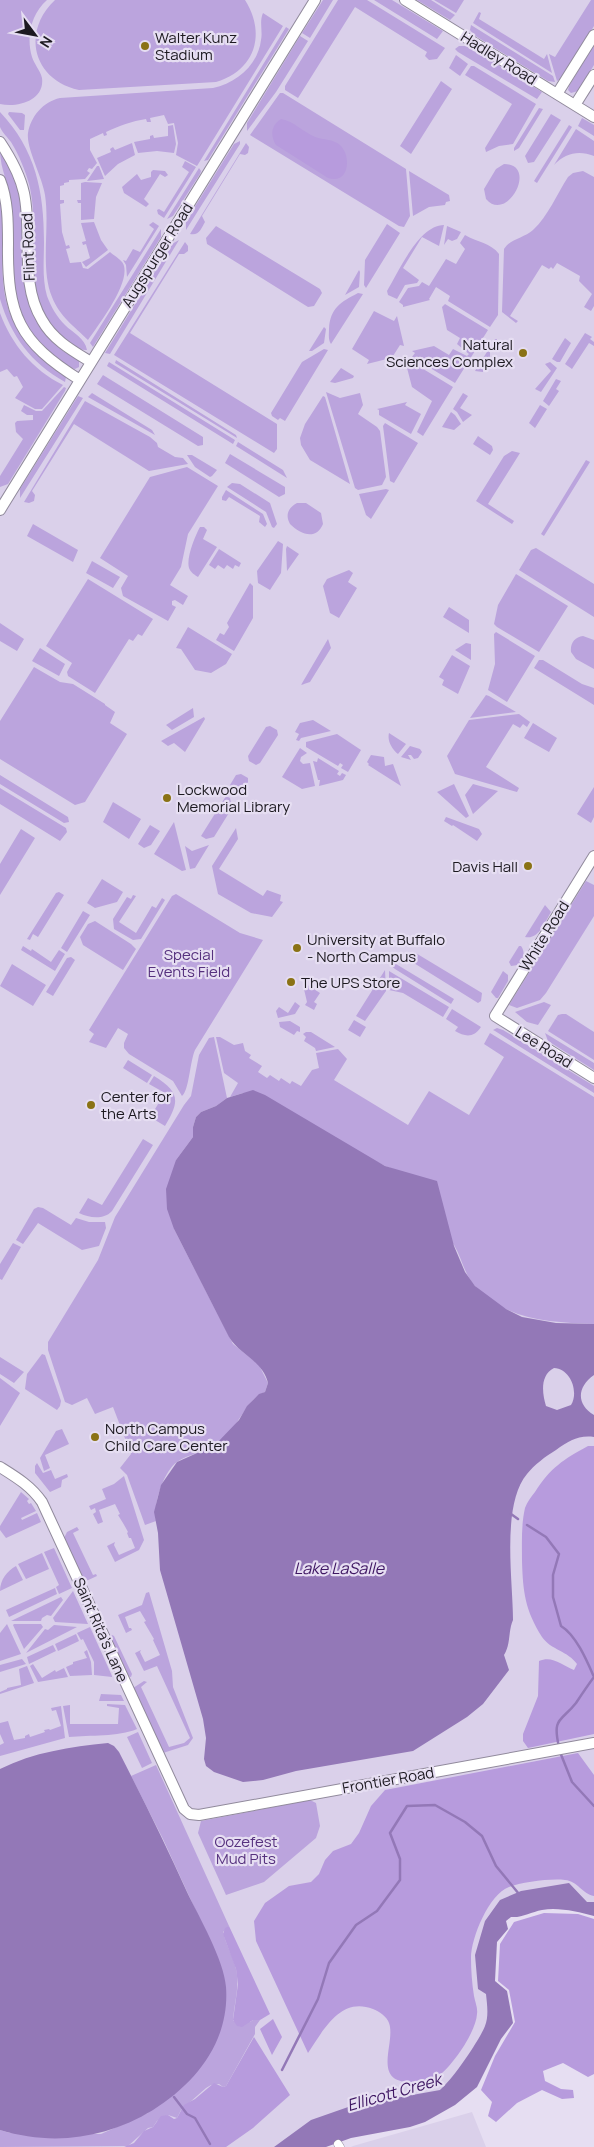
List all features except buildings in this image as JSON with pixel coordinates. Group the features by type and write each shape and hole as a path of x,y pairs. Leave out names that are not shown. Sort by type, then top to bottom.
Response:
{"street":[{"name":"Augspurger Road","path":"0,510 315,0"},
{"name":"Hadley Road","path":"405,0 594,117"},
{"path":"558,94 594,35"},
{"path":"575,105 594,74"},
{"name":"Flint Road","path":"0,142 13,163 24,192 29,241 29,289 37,310 43,322 63,345 91,362"},
{"name":"Flint Road","path":"0,180 8,218 10,297 18,319 25,333 46,357 80,380"},
{"name":"White Road","path":"495,1016 594,856"},
{"name":"Lee Road","path":"495,1016 594,1078"},
{"name":"Saint Rita's Lane","path":"0,1466 24,1482 42,1502 184,1809"},
{"name":"Frontier Road","path":"184,1809 190,1814 199,1815 594,1743"}],"shaded area":[{"name":"University at Buffalo - North Campus","path":"0,0 594,0 594,1910 501,1905 485,1944 492,2028 454,2093 290,2147 0,2147"},
{"path":"281,119 290,122 315,137 340,145 344,150 347,162 344,174 335,179 328,178 276,145 272,131 275,124"},
{"path":"588,1446 594,1446 594,1734 528,1748 523,1741 523,1734 538,1696 539,1661 548,1659 557,1661 574,1670 577,1664 542,1637 528,1609 524,1592 522,1561 522,1528 525,1508 552,1470"},
{"path":"578,1753 594,1775 594,1896 586,1893 569,1881 553,1880 515,1885 502,1891 495,1898 482,1918 472,1949 472,1982 477,2010 476,2021 468,2039 443,2072 434,2079 427,2081 397,2080 391,2075 388,2067 389,2023 385,2016 378,2011 361,2006 351,2007 342,2011 334,2018 326,2026 308,2053 256,1941 254,1921 265,1903 289,1886 311,1882 319,1874 325,1860 333,1851 351,1844 359,1833 371,1806 385,1790"},
{"path":"544,1913 578,1914 594,1919 594,2074 588,2077 563,2063 543,2071 545,2081 561,2089 573,2090 574,2098 562,2099 542,2090 517,2103 496,2122 488,2116 492,2102 481,2090 495,2056 515,2022 509,1990 498,1981 500,1944 514,1922"},
{"path":"229,1926 270,2014 260,2020 253,2020 242,2027 237,2026 233,2020 238,1984 236,1969 223,1934 225,1928"},
{"path":"273,2019 282,2037 272,2055 260,2029"},
{"path":"254,2037 290,2095 253,2128 226,2147 124,2147 134,2143 144,2131 153,2127 161,2116 168,2115 174,2119 177,2118 184,2105 195,2099 214,2083 223,2087 226,2086"},
{"path":"472,2112 486,2147 351,2147 353,2146"}],"green space":[{"path":"0,0 47,0 37,12 30,34 30,49 42,78 42,86 35,97 22,104 0,104"},
{"name":"Walter Kunz Stadium","path":"55,0 245,0 255,25 256,37 248,59 240,69 216,82 79,90 63,85 51,76 42,66 37,53 38,26 44,13"},
{"path":"323,0 333,0 310,38 302,33"},
{"path":"338,0 367,0 445,48 437,59 429,60 425,56 427,52 355,7 298,98 285,90 285,86"},
{"path":"374,0 392,0 443,31 437,39"},
{"path":"417,0 431,0 455,15 450,20"},
{"path":"434,0 464,0 456,13"},
{"path":"591,0 594,0 594,26 562,78 557,81 549,54 555,57"},
{"path":"479,12 481,13 479,19 544,59 547,54 552,73 473,23"},
{"path":"263,13 283,26 197,166 176,155 178,143 174,123 168,124 164,115 150,118 151,122 147,122 146,119 126,124 106,132 107,135 104,136 103,133 90,139 90,150 97,163 92,169 89,168 87,171 90,173 85,179 69,180 69,182 60,186 60,200 64,200 64,203 60,204 62,232 66,246 69,245 70,248 66,249 70,263 81,262 83,268 88,269 110,252 124,266 124,274 118,294 88,340 59,310 48,286 45,195 29,146 28,133 32,121 43,106 60,98 222,86 245,72 256,57 261,40"},
{"path":"471,25 553,76 555,82 548,81 474,35 470,30"},
{"path":"286,27 289,29 208,160 204,161"},
{"path":"300,36 308,41 276,92 247,131 247,123"},
{"path":"594,45 594,65 578,91 571,93 568,90 569,86"},
{"path":"459,46 467,46 542,92 537,99 458,52 455,49"},
{"path":"456,55 468,64 460,76 449,68"},
{"path":"471,66 474,66 536,104 513,144 499,146 486,152 485,148 512,104 465,75"},
{"path":"441,81 452,89 411,154 400,146"},
{"path":"280,93 283,93 406,169 410,216 404,227 399,226 250,135"},
{"path":"539,108 543,109 519,148 514,151 514,148"},
{"path":"0,112 22,141 36,172 44,224 44,276 47,296 59,319 81,339 87,350 78,348 64,339 49,322 40,304 33,266 33,205 29,184 17,152 0,127"},
{"path":"9,112 25,115 24,130 20,130 8,114"},
{"path":"551,114 561,120 534,162 528,163 525,156"},
{"path":"582,118 594,125 594,136 578,126"},
{"path":"173,125 176,144 174,153 157,151 138,153 134,142 150,139 150,136 153,135 154,138 168,136 168,126"},
{"path":"569,125 572,127 537,183 534,181"},
{"path":"576,129 594,141 594,156 583,153 572,154 554,165"},
{"path":"240,141 240,144 186,230 186,221 234,144"},
{"path":"132,143 135,155 118,164 105,176 97,158 111,152 110,149 113,147 115,150"},
{"path":"246,143 249,147 248,153 245,155 240,154 202,216 205,222 201,229 196,234 190,234"},
{"path":"0,150 15,179 22,203 26,286 29,301 42,329 54,344 79,361 79,367 75,369 68,367 50,353 34,336 24,319 18,302 14,284 12,206"},
{"path":"185,161 196,167 164,218 158,214 157,210 159,209 164,212 189,172 182,167"},
{"path":"504,164 514,167 519,173 519,182 516,191 510,199 503,204 494,205 486,199 484,189 496,169"},
{"path":"97,166 99,166 104,179 87,181"},
{"path":"199,168 200,174 173,216 167,219"},
{"path":"153,170 165,171 168,175 165,177 160,174 144,199 149,204 146,207 124,193 122,187 137,174 141,180 151,177"},
{"path":"409,171 449,195 450,201 446,202 445,205 429,207 413,216"},
{"path":"583,171 594,177 594,306 591,311 584,307 592,294 579,281 580,276 557,263 553,269 542,265 510,316 518,321 516,323 502,312 504,249 510,243 533,230 548,212 568,177 573,173"},
{"path":"81,183 102,183 96,197 94,219 81,220 81,203 78,203 77,200 81,200"},
{"path":"0,195 4,290 11,317 34,351 66,377 65,382 32,357 16,337 0,299"},
{"path":"94,222 101,240 108,250 86,267 82,262 90,258 86,244 83,245 82,242 86,241 81,223"},
{"path":"153,222 159,226 127,277 126,265 123,260 126,261 133,249 140,252 154,229 149,225"},
{"path":"387,224 400,233 366,288 364,285 365,260"},
{"path":"444,225 439,246 422,237 403,268 419,280 417,283 405,285 397,299 388,295 387,291 418,241 426,232"},
{"path":"216,226 320,289 322,293 314,306 308,307 207,244 206,238"},
{"path":"447,226 461,232 457,239 452,241 448,239 444,245"},
{"path":"161,229 161,237 93,347 90,343"},
{"path":"465,235 488,245 499,254 498,315 490,327 448,301 450,296 436,287 430,300 403,307 399,302 408,288 419,286 422,282 429,286 446,259 456,264 465,249 460,243"},
{"path":"179,240 110,354 105,353 172,244"},
{"path":"185,242 188,246 188,251 184,254 179,254 130,333 277,424 277,449 274,453 114,355"},
{"path":"359,270 359,287 345,295"},
{"path":"358,293 363,294 331,344 329,329 334,311 346,299"},
{"path":"445,304 488,330 455,383 412,357 415,353 412,351 434,346 449,355 453,349 467,356 469,354 457,344 460,338 447,330 442,307"},
{"path":"374,311 394,321 397,316 404,346 400,345 393,356 395,357 367,364 369,360 352,349"},
{"path":"0,313 17,346 42,372 63,385 42,409 35,409 15,398 23,387 17,376 14,377 7,369 0,372"},
{"path":"324,327 326,329 324,343 309,351"},
{"path":"585,333 592,337 590,339 594,342 594,346 589,343 572,369 565,364"},
{"path":"565,338 571,343 560,362 557,362 552,359"},
{"path":"495,339 497,339 496,350 490,350 490,361 483,361 483,372 475,371"},
{"path":"324,349 328,350 285,421 280,418 278,420 272,416 271,413 302,362"},
{"path":"116,360 236,435 237,438 115,363"},
{"path":"410,361 453,387 423,436 417,432 432,401 412,387 406,364 408,365"},
{"path":"109,362 235,440 233,444 107,366"},
{"path":"550,362 557,368 541,392 535,389 551,371 545,364"},
{"path":"341,368 354,376 353,378 335,383 330,382"},
{"path":"103,375 203,437 203,445 198,446 97,384"},
{"path":"556,379 561,381 556,389 559,391 549,406 543,401"},
{"path":"64,387 66,388 65,391 8,484 0,487 0,476 23,439 16,432 15,423 17,421 33,420 33,415 27,415 21,411 24,405 36,411 42,411"},
{"path":"326,392 340,398 360,393 363,405 358,414 380,431 386,477 382,485 358,490 355,488"},
{"path":"92,393 152,430 155,435 88,397"},
{"path":"463,393 468,396 460,408 472,415 463,422 453,409"},
{"path":"78,396 83,398 20,498 20,489"},
{"path":"323,396 325,397 350,484 310,460 301,445 300,438 305,424"},
{"path":"85,401 150,437 157,443 158,447 175,457 183,458 188,464 149,471 74,424 32,491 35,495 34,501 24,502"},
{"path":"407,402 405,405 421,414 411,434 379,415 379,410 377,409"},
{"path":"540,405 547,409 535,428 529,423"},
{"path":"451,412 461,424 454,430 442,427"},
{"path":"385,423 418,443 394,483 390,481 383,426"},
{"path":"478,436 492,446 493,450 490,455 473,444"},
{"path":"238,442 283,470 287,478 236,446"},
{"path":"512,451 520,453 488,504 514,521 512,524 476,501 504,456"},
{"path":"230,454 285,487 285,494 279,497 225,463"},
{"path":"187,455 192,455 217,470 210,477 195,467"},
{"path":"586,460 590,462 544,536 541,534"},
{"path":"187,467 218,486 188,534 181,567 170,585 188,596 183,605 175,600 172,601 172,605 176,607 168,621 123,596 121,588 128,576 100,558 150,477"},
{"path":"232,483 240,484 270,503 277,524 274,528 266,512 227,487"},
{"path":"226,490 263,514 267,524 265,527 259,522 260,516 229,497 226,501 222,500"},
{"path":"389,490 371,519 366,515 359,494"},
{"path":"297,503 306,503 321,513 323,524 316,533 303,533 290,524 288,512"},
{"path":"33,524 78,550 73,562 27,536"},
{"path":"200,527 204,527 207,530 203,539 217,547 198,577 193,574 188,564"},
{"path":"278,541 283,544 281,573 270,590 258,583 257,571"},
{"path":"287,546 299,554 287,571 286,549"},
{"path":"536,548 594,584 594,617 519,570 531,550"},
{"path":"219,549 241,563 239,567 235,565 233,569 227,565 224,569 218,565 215,569 209,565"},
{"path":"92,561 120,577 113,588 86,573"},
{"path":"349,570 353,573 348,582 357,588 339,618 330,613 323,586 327,579"},
{"path":"516,574 568,606 539,652 494,624 498,605"},
{"path":"88,579 153,619 142,636 138,634 133,641 129,639 95,693 68,676 67,672 72,663 46,646"},
{"path":"250,583 253,586 253,618 234,651 216,640 220,633 224,635 229,627 227,623"},
{"path":"449,607 469,620 469,633 443,617"},
{"path":"0,623 24,639 17,651 0,641"},
{"path":"188,627 232,654 226,664 211,673 195,670 181,649 176,648"},
{"path":"496,632 535,656 507,702 488,690 495,664 494,634"},
{"path":"583,636 594,640 594,669 576,659 571,652 571,646 574,641"},
{"path":"328,639 331,648 310,682 301,685"},
{"path":"466,643 471,644 471,660 455,650"},
{"path":"40,648 65,664 59,676 32,661"},
{"path":"452,655 470,666 458,694 442,685 444,680 439,677"},
{"path":"539,660 543,660 582,684 594,688 594,705 534,668"},
{"path":"34,667 60,682 73,684 105,704 115,712 110,723 127,734 85,802 75,805 0,759 0,721"},
{"path":"486,695 489,696 516,712 470,718"},
{"path":"193,708 194,717 172,730 166,725"},
{"path":"519,714 530,722 527,727 523,724 520,728 513,724 486,767 519,788 517,792 455,774 447,756 469,720"},
{"path":"204,717 205,719 185,752 174,743 168,746 161,741"},
{"path":"313,720 331,731 301,738 299,741 296,740 299,734 295,732 300,723"},
{"path":"533,723 557,738 549,752 524,738"},
{"path":"270,726 277,730 278,735 260,763 256,765 249,761 248,756 266,727"},
{"path":"389,733 406,744 398,754 390,745"},
{"path":"337,734 361,750 348,772 341,768 343,765 340,763 338,766 306,747 306,742"},
{"path":"410,746 420,749 422,752 418,758 414,759 411,755 408,755 411,760 401,757"},
{"path":"300,748 307,753 301,757 300,761 303,764 310,763 315,786 302,789 282,777"},
{"path":"371,755 384,757 385,766 393,764 401,786 368,765 367,762"},
{"path":"318,758 339,771 337,774 340,776 342,773 346,775 343,780 319,786 320,780 318,780 313,761 317,762"},
{"path":"241,774 248,778 248,782 242,792 238,793 230,785 236,775"},
{"path":"0,775 68,817 69,822 64,823 0,784"},
{"path":"454,784 469,816 466,818 437,792"},
{"path":"473,784 498,791 473,814 465,795"},
{"path":"594,787 594,817 591,823 577,814"},
{"path":"0,788 66,828 67,832 60,841 0,804"},
{"path":"226,796 230,798 232,808 214,837 206,839 201,836"},
{"path":"113,802 141,819 129,839 103,822"},
{"path":"446,817 479,829 482,834 477,841 444,821"},
{"path":"174,822 186,870 182,871 154,854"},
{"path":"150,825 160,831 151,845 144,848 138,844"},
{"path":"236,828 238,839 219,869 263,896 267,890 281,895 280,901 283,902 272,917 251,913 218,894 212,866"},
{"path":"21,829 35,838 0,895 0,864"},
{"path":"209,845 195,868 190,869 185,846 192,851"},
{"path":"102,879 123,892 117,902 95,908 87,903"},
{"path":"586,881 594,885 594,916 540,1000 517,1008 509,1005"},
{"path":"59,892 64,895 38,937 33,934 30,940 27,939 56,893"},
{"name":"Special Events Field","path":"176,894 240,933 263,940 195,1050 186,1088 182,1096 173,1081 129,1054 124,1048 128,1034 118,1028 106,1048 89,1042 94,1034 89,1030 172,896"},
{"path":"133,895 136,896 119,922 136,933 152,906 156,908 162,898 165,900 141,939 133,940 114,929 113,919 127,897 131,899"},
{"path":"545,905 551,912 544,925 534,936 525,937"},
{"path":"83,911 90,915 67,952 61,948"},
{"path":"95,921 136,949 123,970 83,945 80,937 88,924"},
{"path":"23,946 31,951 32,949 51,962 59,950 65,954 55,971 21,950"},
{"path":"519,946 521,946 524,954 518,965 511,966 509,962"},
{"path":"414,952 482,993 481,1001 478,1003 409,960"},
{"path":"71,957 75,960 53,996 46,992 67,958"},
{"path":"391,961 454,999 451,1004 395,969 390,965"},
{"path":"12,964 46,985 33,1006 0,986"},
{"path":"385,970 386,991 365,1021 356,1016"},
{"path":"389,971 449,1007 443,1017 403,993 389,990"},
{"path":"503,971 508,975 508,981 498,998 496,998 491,992"},
{"path":"306,984 320,993 314,1002 317,1004 314,1010 305,1005 307,1002 303,985"},
{"path":"295,1002 300,1006 295,1014 278,1018 276,1011 279,1007 288,1013"},
{"path":"544,1002 551,1005 538,1025 527,1022 515,1012"},
{"path":"452,1009 481,1027 472,1035 455,1031 458,1027 446,1019"},
{"path":"566,1014 594,1032 594,1060 548,1031 558,1015"},
{"path":"354,1020 366,1027 360,1037 348,1030"},
{"path":"290,1021 300,1027 300,1032 297,1031 294,1035 280,1027 279,1022"},
{"path":"497,1028 594,1086 594,1093 493,1030"},
{"path":"311,1032 335,1047 316,1051 315,1048 304,1041 306,1037 303,1034"},
{"path":"490,1033 594,1097 594,1324 561,1322 530,1317 515,1313 487,1298 471,1281 454,1245 396,1170 243,1093 230,1097 238,1083 224,1073 216,1037 220,1037 234,1045 243,1043 245,1051 251,1055 249,1058 262,1066 258,1072 267,1078 270,1075 279,1081 281,1078 290,1084 292,1081 301,1086 312,1070 319,1068 316,1053 338,1049 347,1059 334,1080 408,1125 429,1091 469,1115 504,1057 484,1044"},
{"path":"545,1033 594,1063 594,1070 548,1041"},
{"path":"214,1037 227,1098 216,1106 201,1112 196,1117 193,1137 176,1160 174,1229 233,1344 259,1365 268,1383 265,1392 253,1400 222,1439 211,1447 181,1459 172,1467 167,1473 160,1489 155,1514 156,1521 145,1525 127,1475 120,1468 131,1454 113,1407 95,1414 87,1398 72,1405 65,1402 48,1350 48,1342 98,1260 115,1217 191,1096 199,1055 209,1038"},
{"path":"128,1060 152,1075 147,1083 123,1068"},
{"path":"154,1076 169,1087 175,1098 173,1110 165,1126 150,1117 165,1093 149,1084"},
{"path":"143,1139 153,1145 112,1211 101,1217 87,1216 79,1213 88,1198 102,1205"},
{"path":"38,1207 43,1208 71,1225 76,1218 89,1222 105,1222 106,1228 99,1246 82,1250 38,1223 23,1244 16,1240 34,1209"},
{"path":"13,1243 21,1247 2,1280 0,1279 0,1264"},
{"path":"42,1354 45,1355 61,1401 57,1410 25,1389 27,1374"},
{"path":"0,1357 24,1372 14,1383 0,1374"},
{"path":"0,1378 20,1393 0,1426"},
{"path":"62,1429 69,1444 45,1455 50,1468 44,1471 40,1458 56,1431"},
{"path":"37,1463 43,1473 51,1470 55,1479 67,1474 68,1477 62,1480 61,1487 50,1492 35,1473"},
{"path":"124,1476 144,1540 139,1550 115,1562 107,1546 115,1542 114,1545 119,1555 135,1548 118,1515 120,1514 115,1504 99,1510 103,1522 98,1524 93,1514 96,1512 95,1508 91,1510 89,1506 106,1499 102,1489 114,1484"},
{"path":"21,1492 29,1499 27,1501 29,1504 31,1503 36,1511 21,1518 22,1520 37,1513 41,1522 6,1538 0,1530 0,1526"},
{"path":"77,1527 79,1530 73,1533 93,1575 96,1574 97,1576 84,1582 64,1538 67,1532"},
{"path":"54,1548 72,1588 59,1594 56,1587 59,1585 44,1552"},
{"path":"42,1553 49,1569 26,1579 18,1564"},
{"path":"16,1566 23,1580 0,1591 1,1583 5,1576"},
{"path":"55,1588 57,1594 9,1617 6,1610"},
{"path":"73,1591 88,1624 55,1622 53,1618"},
{"path":"149,1592 172,1671 173,1687 193,1738 188,1745 163,1753 133,1688 144,1681 147,1682 141,1687 169,1747 184,1743 190,1738 157,1666 144,1671 135,1653 141,1650 140,1652 145,1662 160,1655 154,1639 144,1622 146,1621 140,1611 125,1617 129,1628 132,1630 126,1633 118,1615 142,1605 146,1593"},
{"path":"61,1597 63,1600 51,1616 47,1615 41,1621 11,1621"},
{"path":"7,1624 21,1654 0,1661 0,1633"},
{"path":"14,1624 41,1624 43,1627 24,1649"},
{"path":"54,1625 77,1627 26,1653 45,1629 48,1630"},
{"path":"90,1627 112,1677 94,1675 94,1662 83,1639 81,1640 77,1633"},
{"path":"76,1634 79,1641 58,1651 55,1644"},
{"path":"112,1635 132,1674 131,1677 127,1676 110,1637"},
{"path":"53,1645 56,1651 29,1664 27,1657"},
{"path":"87,1650 91,1662 92,1675 70,1676 66,1667 73,1664 73,1662 87,1658 84,1652"},
{"path":"22,1659 26,1664 0,1672 0,1665"},
{"path":"33,1664 42,1678 55,1670 56,1672 64,1668 68,1677 38,1682 30,1666"},
{"path":"27,1666 34,1683 0,1694 0,1692 7,1688 21,1685 19,1669"},
{"path":"101,1694 121,1695 124,1701 99,1701"},
{"path":"107,1704 125,1705 137,1729 113,1735 69,1737 63,1706 70,1705 70,1724 118,1724 119,1708 107,1706"},
{"path":"61,1706 65,1738 0,1756 0,1745 4,1743 0,1734 0,1723 8,1721 14,1740 25,1738 29,1734 30,1737 45,1732 44,1730 61,1726 56,1710 52,1711 51,1708"},
{"path":"138,1732 152,1763 142,1768 127,1737"},
{"path":"156,1765 229,1926 223,1932 235,1964 237,1976 233,2021 250,2022 260,2020 255,2027 255,2034 226,2086 223,2087 219,2084 206,2088 181,2110 177,2118 168,2115 157,2121 153,2127 148,2128 128,2146 0,2147 0,2130 10,2133 101,2134 148,2113 217,1957 163,1839 131,1776"},
{"name":"Oozefest Mud Pits","path":"310,1800 316,1803 320,1826 316,1838 264,1882 226,1895 198,1833 201,1821"}],"water":[{"name":"Lake LaSalle","path":"253,1090 265,1095 385,1166 437,1181 454,1246 465,1272 475,1286 506,1309 522,1317 556,1323 594,1324 594,1375 584,1385 581,1395 584,1406 594,1415 594,1437 574,1439 548,1455 527,1474 519,1488 511,1524 513,1620 508,1646 504,1655 509,1670 483,1704 467,1717 413,1751 296,1771 263,1780 243,1782 214,1772 206,1766 204,1759 206,1738 203,1719 160,1570 158,1533 154,1512 161,1485 177,1462 215,1445 239,1420 247,1406 259,1394 265,1392 268,1383 261,1369 229,1337 174,1229 167,1209 166,1189 176,1160 193,1137 196,1117 201,1112 216,1106 227,1098","holes":["554,1368 565,1372 572,1382 574,1394 571,1405 557,1410 546,1406 543,1385 549,1371"]},
{"path":"108,1743 119,1752 221,1964 226,1987 226,2007 222,2025 216,2043 196,2073 169,2099 135,2120 116,2128 78,2137 40,2138 0,2130 0,1769 39,1754"},
{"name":"Ellicott Creek","path":"569,1883 587,1902 594,1902 594,1916 568,1910 548,1909 519,1917 511,1917 506,1921 508,1929 497,1942 495,1981 507,1991 513,2023 501,2039 477,2087 455,2105 425,2122 410,2127 351,2138 326,2147 274,2147 311,2120 351,2106 440,2090 465,2060 482,2033 486,2022 486,1994 478,1989 475,1955 485,1921 500,1900 521,1891"}],"waterway":[{"path":"511,1514 518,1519"},
{"path":"527,1525 546,1537 559,1554 553,1575 553,1597 561,1626 576,1642 594,1677 576,1703 559,1721 557,1725 559,1747"},
{"path":"560,1752 572,1782 594,1806"},
{"path":"282,2070 318,1999 329,1963 356,1925 377,1911 400,1880 400,1859 390,1833 407,1806 435,1805 465,1822 482,1836 496,1866 519,1894"},
{"path":"174,2097 187,2114 195,2118 210,2144"}],"place":[{"name":"Walter Kunz Stadium","path":"145,46"},
{"name":"Natural Sciences Complex","path":"523,353"},
{"name":"Lockwood Memorial Library","path":"167,798"},
{"name":"Davis Hall","path":"528,866"},
{"name":"University at Buffalo - North Campus","path":"297,948"},
{"name":"The UPS Store","path":"291,982"},
{"name":"Center for the Arts","path":"91,1105"},
{"name":"North Campus Child Care Center","path":"95,1437"}]}
